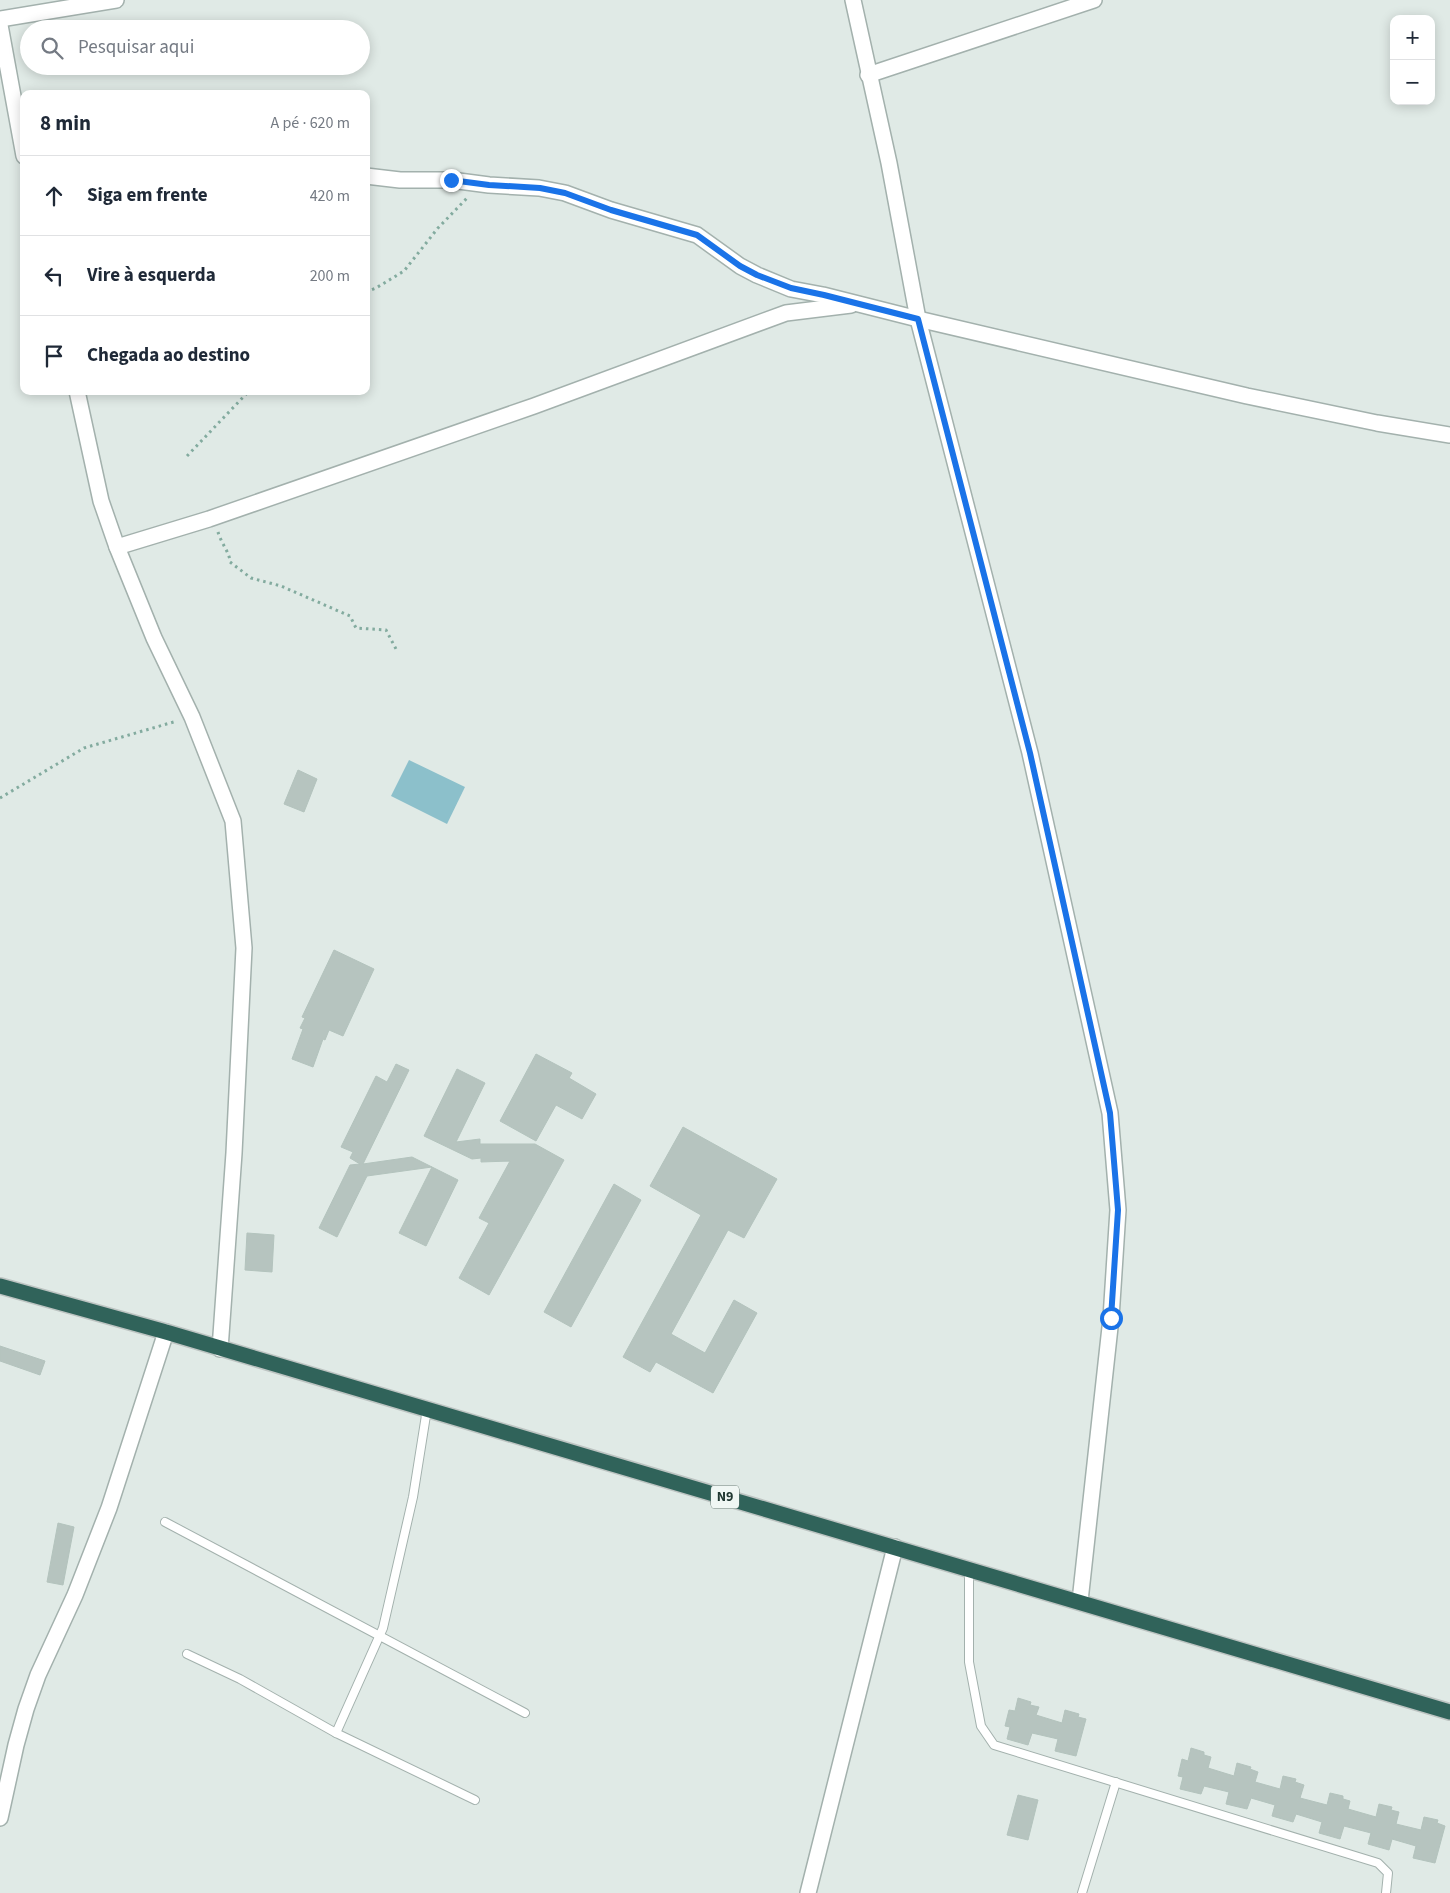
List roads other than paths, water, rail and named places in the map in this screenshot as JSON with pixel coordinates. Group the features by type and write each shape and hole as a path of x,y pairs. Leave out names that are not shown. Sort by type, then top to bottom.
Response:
{"highway":[{"name":"N9","path":"0,1286 166,1332 1450,1712"}],"street":[{"path":"0,19 116,0"},
{"path":"853,0 868,75 889,163 912,278 918,319 1030,753 1110,1113 1118,1210 1117,1229 1111,1318 1080,1601"},
{"path":"868,75 1094,0"},
{"path":"0,25 20,134"},
{"path":"370,176 400,180 451,180 489,185 540,188 565,193 611,210 697,235 740,266 757,275 791,288 1247,396 1377,423 1450,435"},
{"path":"117,547 210,519 534,406 786,313 858,304"},
{"path":"78,395 102,501 117,547 154,638 192,717 233,820 244,948 234,1153 220,1349"},
{"path":"0,1818 26,1709 38,1676 75,1595 109,1508 166,1332"},
{"path":"808,1893 895,1547"}],"lane":[{"path":"336,1733 383,1628 413,1497 427,1409"},
{"path":"165,1522 525,1713"},
{"path":"969,1569 969,1662 981,1726 994,1744 1378,1863 1388,1873 1386,1893"},
{"path":"187,1654 240,1679 336,1733 475,1800"},
{"path":"1082,1893 1116,1782"}],"water":[{"path":"409,760 465,787 447,824 391,796"}]}
